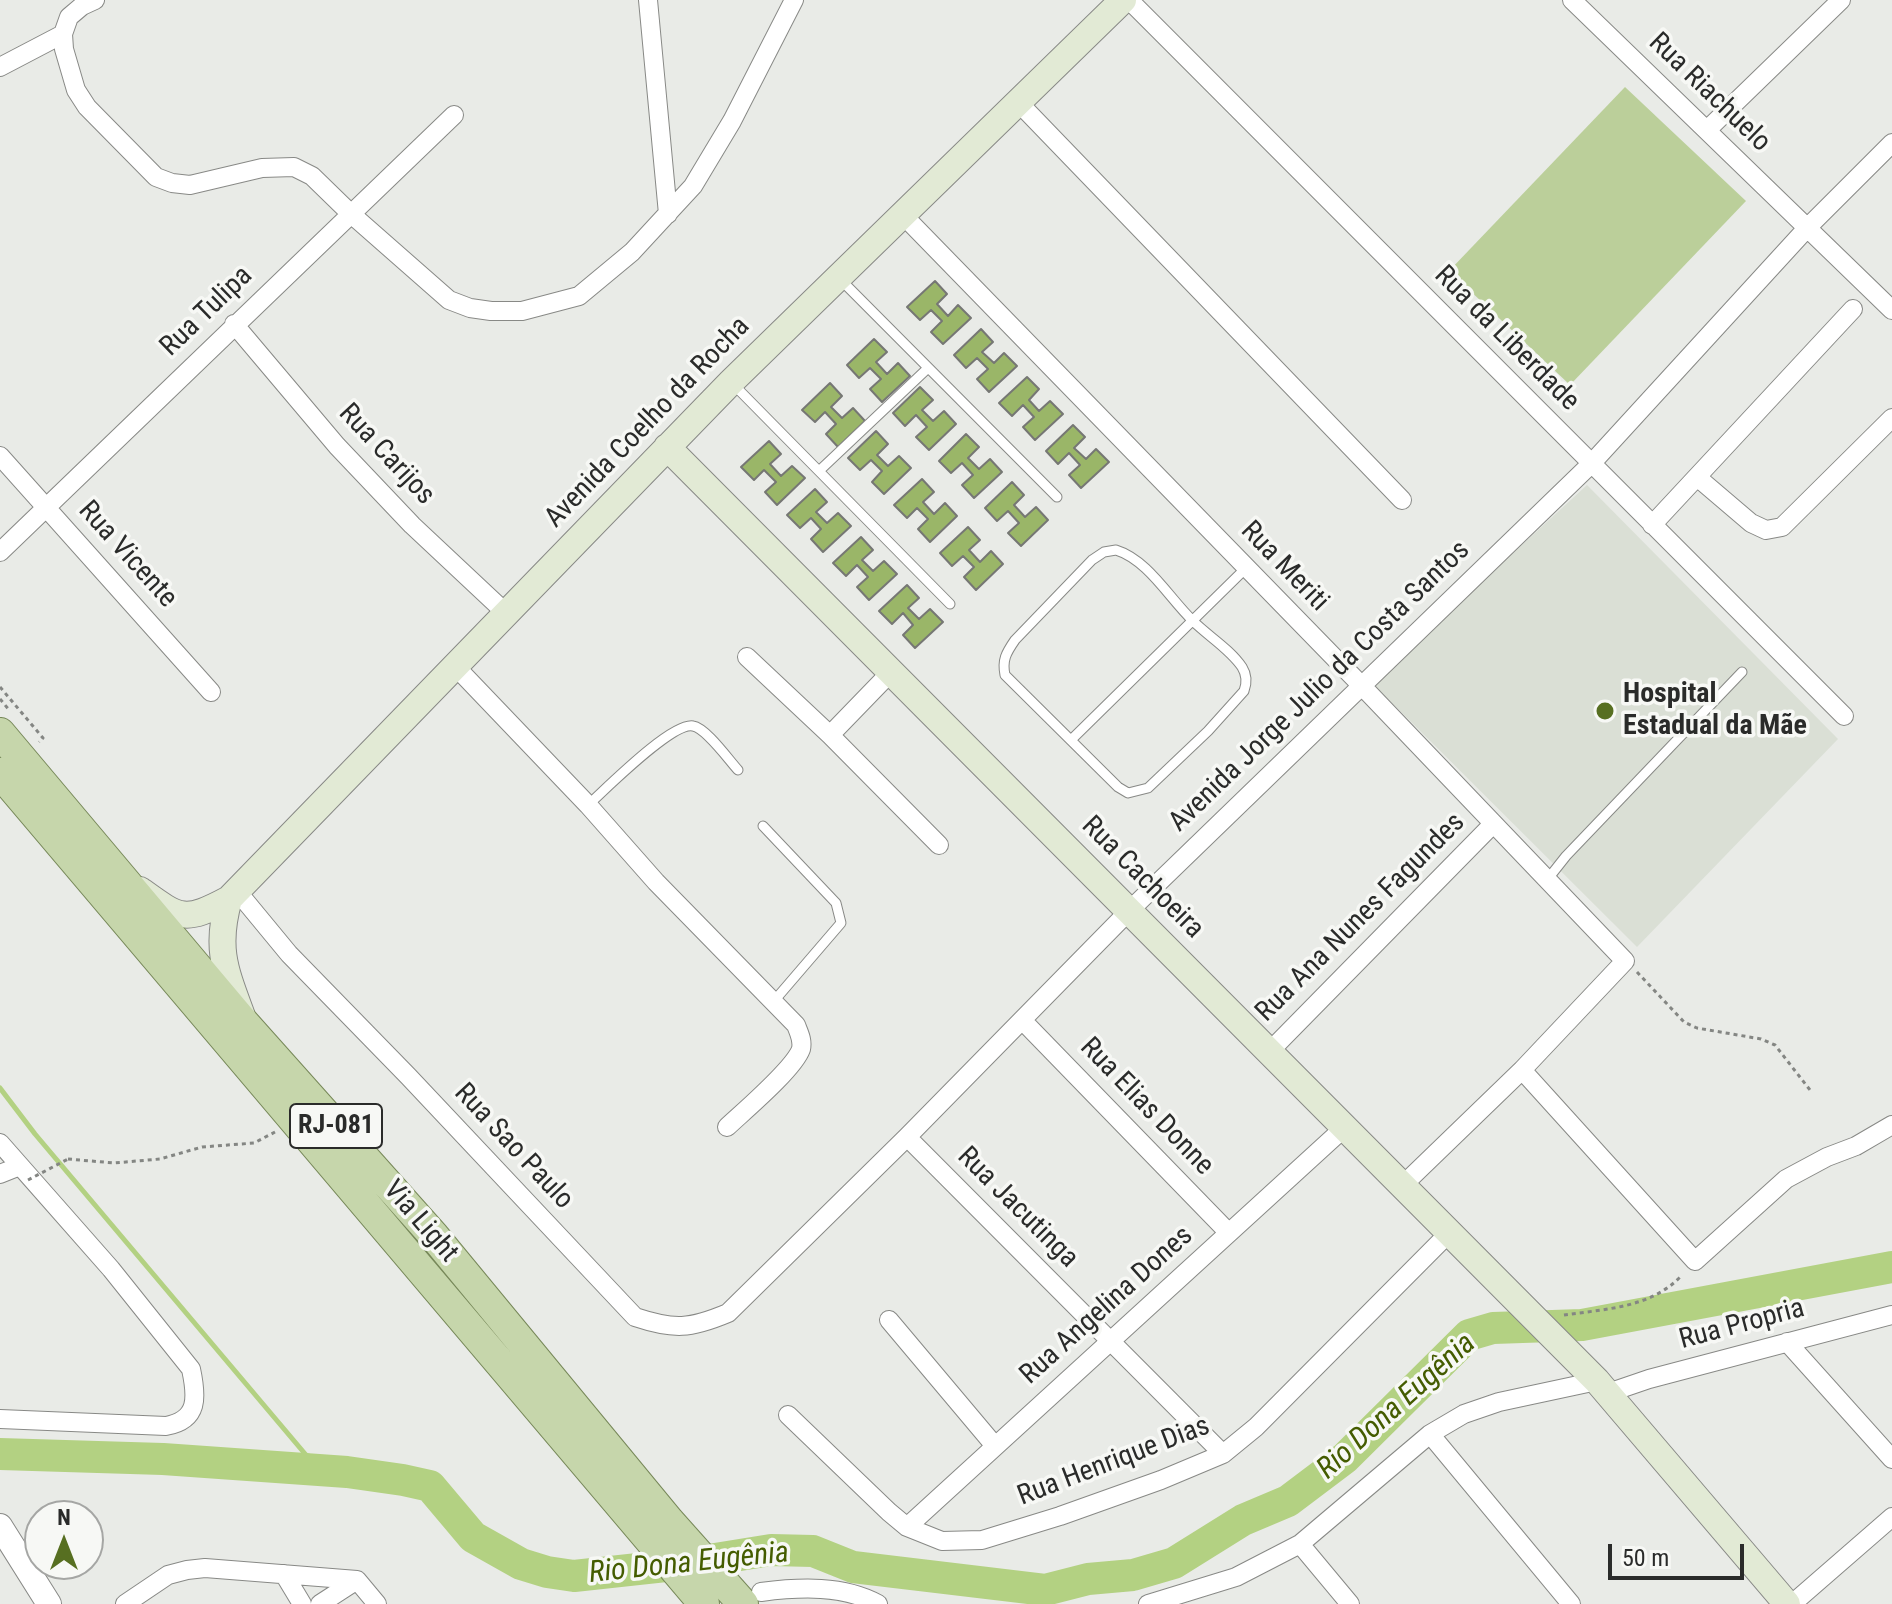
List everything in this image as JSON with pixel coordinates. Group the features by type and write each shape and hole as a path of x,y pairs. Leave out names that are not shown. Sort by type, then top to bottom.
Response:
{"main road":[{"name":"Avenida Coelho da Rocha","path":"116,872 174,914 202,914 233,895 731,382 1123,0"},
{"name":"Rua Cachoeira","path":"667,447 1602,1387 1789,1604"},
{"name":"Via Light","path":"9,727 116,872 244,1023 434,1236 655,1525 682,1578 704,1604"},
{"name":"Via Light","path":"0,773 293,1117 655,1525 720,1577 752,1598"},
{"path":"233,895 222,932 221,951 244,1023"}],"street":[{"path":"95,0 69,17 63,34 64,49 76,90 87,107 156,177 190,185 262,168 294,167 312,176 449,300 470,308 491,311 522,311 579,296 632,252 693,186 732,121 794,0"},
{"path":"648,0 668,214"},
{"name":"Rua da Liberdade","path":"1129,0 1844,716"},
{"name":"Rua Riachuelo","path":"1572,0 1892,310"},
{"path":"1707,130 1841,0"},
{"path":"0,67 63,34"},
{"path":"1019,103 1402,500"},
{"name":"Rua Tulipa","path":"0,552 454,115"},
{"name":"Avenida Jorge Julio da Costa Santos","path":"779,1264 1129,911 1591,464 1808,227 1892,143"},
{"name":"Rua Meriti","path":"902,214 1625,961"},
{"path":"1652,525 1853,309"},
{"name":"Rua Carijos","path":"234,324 337,446 412,525 508,615"},
{"path":"1697,477 1751,523 1766,530 1782,527 1892,418"},
{"name":"Rua Vicente","path":"0,456 211,692"},
{"path":"747,657 939,845"},
{"path":"456,667 588,805 656,882 796,1025 802,1039 800,1052 781,1075 727,1127"},
{"path":"830,735 891,672"},
{"name":"Rua Ana Nunes Fagundes","path":"1270,1051 1493,824"},
{"name":"Rua Sao Paulo","path":"233,895 635,1317 662,1326 699,1326 728,1313 779,1264"},
{"path":"1403,1185 1522,1070 1625,961"},
{"name":"Rua Elias Donne","path":"1022,1020 1229,1233"},
{"path":"1522,1070 1695,1261 1786,1179 1892,1125"},
{"name":"Rua Angelina Dones","path":"907,1527 1345,1127"},
{"name":"Rua Jacutinga","path":"907,1137 1223,1454"},
{"path":"0,1143 111,1269 191,1369 195,1386 194,1404 181,1423 166,1426 0,1419"},
{"path":"0,1174 24,1173"},
{"name":"Rua Henrique Dias","path":"907,1527 942,1541 982,1540 1089,1506 1223,1454 1256,1427 1450,1232"},
{"name":"Rua Propria","path":"1148,1604 1236,1577 1300,1544 1430,1434 1464,1414 1499,1402 1649,1379 1892,1315"},
{"path":"889,1320 995,1446"},
{"path":"1787,1342 1892,1459"},
{"path":"788,1415 907,1527"},
{"path":"1430,1434 1571,1604"},
{"path":"1789,1604 1892,1517"},
{"path":"0,1526 49,1604"},
{"path":"1300,1544 1350,1604"},
{"path":"125,1604 168,1575 205,1568 357,1580 377,1604"},
{"path":"284,1574 302,1604"},
{"path":"320,1604 357,1580"},
{"path":"752,1598 793,1588 826,1589 867,1597 878,1604"}],"lane":[{"path":"838,276 1057,497"},
{"path":"819,471 928,368"},
{"path":"731,382 950,604"},
{"path":"1116,550 1126,554 1150,574 1192,620 1242,667 1247,682 1244,691 1208,731 1148,788 1128,793 1118,787 1072,739 1005,675 1003,664 1015,640 1092,560 1104,552 1116,550"},
{"path":"1072,739 1246,568"},
{"path":"1547,880 1566,856 1742,672"},
{"path":"588,805 659,741 680,727 692,726 702,730 738,770"},
{"path":"763,826 836,903 841,923 774,1001"}],"path":[{"path":"0,687 43,738 37,743"},
{"path":"0,699 9,727"},
{"path":"1625,961 1684,1022 1697,1028 1761,1039 1775,1045 1810,1090"},
{"path":"24,1173 68,1159 133,1163 202,1147 254,1143 293,1117"},
{"path":"1536,1319 1615,1309 1641,1302 1674,1284 1695,1261"}],"shaded area":[{"name":"Hospital Estadual da Mãe","path":"1587,485 1838,739 1637,947 1372,683"}],"green space":[{"path":"1625,87 1746,201 1570,385 1449,271"}],"building":[{"path":"935,281 947,294 937,304 948,316 958,305 971,318 943,344 931,332 942,321 931,310 920,320 907,307"},
{"path":"981,329 993,342 982,352 994,363 1004,353 1017,366 989,392 977,379 988,369 977,358 966,368 954,355"},
{"path":"874,339 887,352 876,362 887,374 898,363 910,376 882,402 870,389 881,379 870,368 859,378 847,365"},
{"path":"1027,377 1039,389 1029,400 1039,411 1050,401 1063,414 1035,440 1023,427 1034,417 1023,405 1012,416 999,403"},
{"path":"830,383 842,396 831,407 842,418 853,408 865,421 838,447 826,434 836,424 825,412 815,422 802,410"},
{"path":"920,387 933,400 922,410 933,421 944,411 956,424 929,450 916,437 927,427 916,415 905,426 893,413"},
{"path":"1073,425 1085,437 1074,448 1086,459 1096,449 1109,462 1081,488 1069,475 1080,465 1069,453 1058,464 1046,451"},
{"path":"876,431 888,444 877,455 888,466 899,456 911,468 884,494 872,482 882,471 871,460 860,470 848,458"},
{"path":"966,434 979,447 968,458 979,469 990,459 1002,472 974,498 962,485 973,475 962,463 951,473 939,461"},
{"path":"769,441 781,454 770,464 781,476 792,466 805,478 777,505 765,492 776,482 764,470 754,480 741,467"},
{"path":"922,479 934,492 923,502 934,514 945,503 957,516 930,542 918,529 928,519 917,508 907,518 894,505"},
{"path":"1012,482 1024,495 1014,505 1025,517 1036,507 1048,520 1021,546 1008,533 1019,523 1008,511 997,521 985,508"},
{"path":"815,489 827,502 816,512 827,523 838,513 851,526 823,552 811,539 821,529 811,518 800,528 787,515"},
{"path":"968,527 980,540 969,550 980,562 991,551 1003,564 976,590 964,577 974,567 963,556 952,566 940,553"},
{"path":"861,537 873,550 862,560 873,571 884,561 897,574 869,600 857,587 868,577 857,565 846,576 833,563"},
{"path":"907,585 919,598 908,608 919,619 930,609 943,622 915,648 903,635 913,625 903,613 892,624 879,611"}],"waterway":[{"path":"0,1088 35,1134 306,1455 347,1472"},
{"name":"Rio Dona Eugênia","path":"0,1454 163,1459 347,1472 403,1480 430,1486 473,1537 521,1564 574,1576 684,1564 771,1550 813,1551 853,1567 1045,1590 1088,1579 1133,1575 1174,1563 1243,1520 1288,1501 1345,1458 1469,1335 1493,1328 1582,1325 1892,1267"}],"place":[{"name":"Hospital Estadual da Mãe","path":"1605,711"}]}
